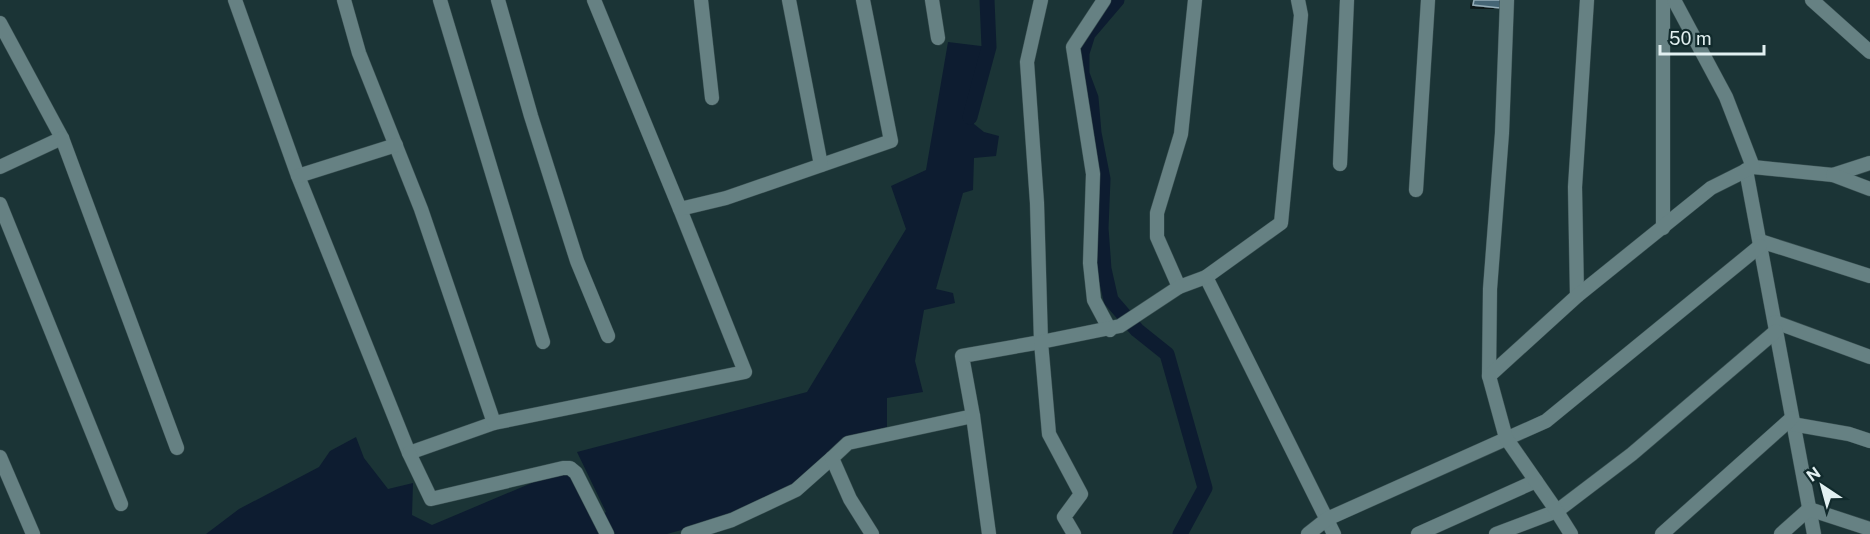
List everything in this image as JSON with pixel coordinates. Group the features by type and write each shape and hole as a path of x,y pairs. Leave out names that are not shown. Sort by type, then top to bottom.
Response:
{"street":[{"path":"235,0 298,176 409,453 431,499 570,468 576,473 607,534"},
{"path":"344,0 359,54 421,209 494,423"},
{"path":"440,0 543,342"},
{"path":"498,0 531,117 576,261 608,336"},
{"path":"409,453 494,423 745,372 594,0"},
{"path":"701,0 712,98"},
{"path":"789,0 821,165"},
{"path":"680,209 726,198 891,141 863,0"},
{"path":"932,0 938,38"},
{"path":"1041,0 1027,62 1037,203 1041,342 1049,434 1081,494 1064,517 1074,534"},
{"path":"1104,0 1073,47 1094,174 1090,263 1094,300 1115,328"},
{"path":"1179,287 1156,237 1157,213 1181,134 1195,0"},
{"path":"988,534 973,416 962,356 1115,328 1179,287 1206,277 1281,223 1301,15 1298,0"},
{"path":"1340,164 1347,0"},
{"path":"1416,190 1428,0"},
{"path":"1507,0 1502,133 1490,289 1489,376 1506,438 1571,534"},
{"path":"1577,296 1575,187 1587,0"},
{"path":"1663,0 1663,228"},
{"path":"1674,0 1726,97 1750,168 1760,243 1814,534"},
{"path":"1812,0 1870,52"},
{"path":"0,23 62,138 177,448"},
{"path":"0,166 62,138"},
{"path":"298,176 396,146"},
{"path":"1833,175 1870,163"},
{"path":"1489,376 1577,296 1711,188 1750,168 1833,175 1870,189"},
{"path":"0,204 121,504"},
{"path":"1760,243 1870,276"},
{"path":"1308,534 1327,519 1546,421 1760,243"},
{"path":"1206,277 1334,534"},
{"path":"1775,326 1870,357"},
{"path":"1496,534 1557,511 1632,454 1775,326"},
{"path":"688,534 732,520 796,490 848,443 973,416"},
{"path":"1792,421 1870,441"},
{"path":"1662,534 1792,421"},
{"path":"0,457 33,534"},
{"path":"832,458 850,499 872,534"},
{"path":"1418,534 1536,481"},
{"path":"1809,509 1870,529"},
{"path":"1780,534 1809,509"}],"water":[{"path":"948,42 989,47 975,97 974,124 984,132 999,136 996,156 974,158 973,190 963,193 936,289 953,293 955,303 924,310 915,361 923,392 887,398 887,427 845,438 795,488 725,518 667,534 615,534 611,526 602,531 603,534 206,534 239,509 319,467 330,451 356,437 364,458 388,489 413,483 412,515 432,525 534,482 566,473 577,484 596,518 606,512 577,452 807,392 906,229 891,186 926,170"}],"building":[{"path":"1474,0 1501,0 1500,8 1473,5"}],"waterway":[{"path":"970,117 989,47 987,0"},
{"path":"1117,0 1088,34 1082,53 1082,74 1091,98 1094,133 1103,179 1101,228 1104,269 1111,300 1137,330 1167,354 1205,488 1180,534"}]}
